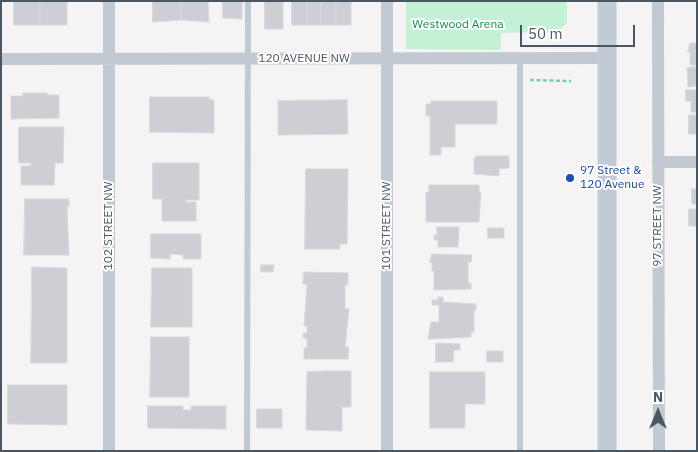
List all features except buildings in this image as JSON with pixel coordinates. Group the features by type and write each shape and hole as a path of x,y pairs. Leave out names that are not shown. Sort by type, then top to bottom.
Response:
{"main road":[{"path":"607,1 607,451"}],"street":[{"name":"102 STREET NW","path":"109,1 109,451"},
{"name":"101 STREET NW","path":"387,1 387,451"},
{"name":"97 STREET NW","path":"658,1 659,451"},
{"name":"120 AVENUE NW","path":"1,60 607,58"},
{"path":"658,162 697,162"}],"lane":[{"path":"247,451 248,1"},
{"path":"520,59 520,451"}],"path":[{"path":"521,80 571,81"}],"green space":[{"name":"Westwood Arena","path":"406,1 567,1 567,23 557,32 501,33 501,50 406,49"}],"place":[{"name":"97 Street & 120 Avenue","path":"570,178"}]}
